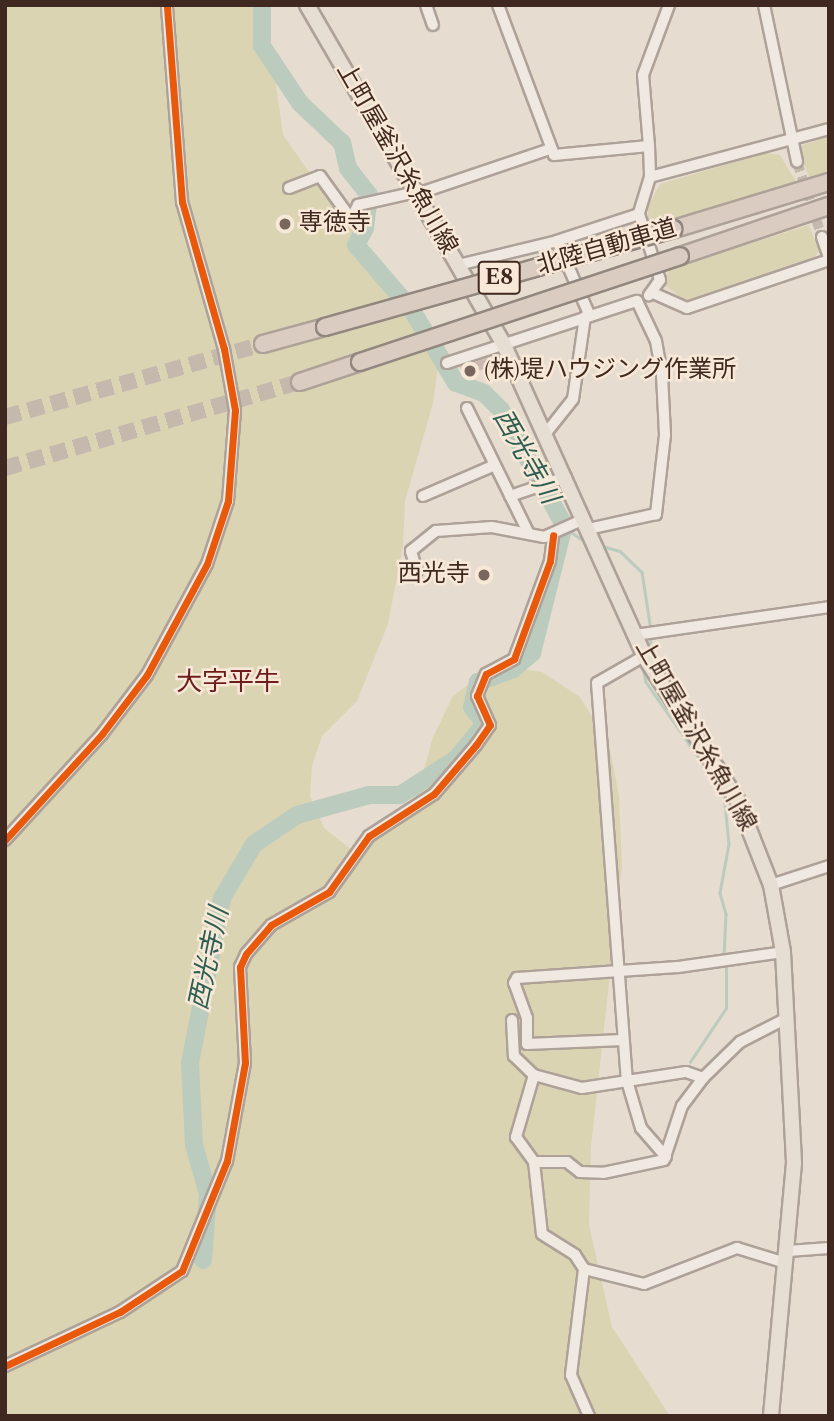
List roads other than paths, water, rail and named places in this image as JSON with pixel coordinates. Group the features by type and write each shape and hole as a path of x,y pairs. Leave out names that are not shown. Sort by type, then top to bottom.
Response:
{"highway":[{"name":"北陸自動車道","path":"262,344 674,229 829,182"},
{"name":"北陸自動車道","path":"300,382 829,206"}],"main road":[{"name":"上町屋釜沢糸魚川線","path":"307,5 503,343 566,477 644,656 738,802 771,885 783,952 794,1150 787,1257 771,1416"}],"street":[{"path":"5,840 102,734 147,675 207,564 228,500 235,410 224,349 182,202 167,5"},
{"path":"426,5 433,25"},
{"path":"498,5 550,149 562,156 649,146"},
{"path":"447,363 638,301 653,293 660,280 639,214 650,177 643,75 669,5"},
{"path":"764,5 790,142 797,162"},
{"path":"650,177 790,142 829,129"},
{"path":"289,188 320,176 351,219 358,205 416,193 550,149"},
{"path":"458,265 557,241 639,214"},
{"path":"653,293 687,308 829,259 822,237"},
{"path":"546,433 573,399 588,316 557,241"},
{"path":"417,571 411,551 425,535 476,526 529,534 553,534 586,524 656,514 665,435 662,375 656,341 638,301"},
{"path":"467,408 529,534"},
{"path":"423,496 495,465"},
{"path":"510,496 566,477"},
{"path":"5,1366 120,1312 182,1271 227,1161 244,1063 240,967 246,954 271,925 320,900 369,836 434,794 476,745 490,724 477,696 485,674 513,659 550,561 553,534"},
{"path":"635,635 829,607"},
{"path":"644,656 597,683 626,1081 641,1128 666,1157"},
{"path":"771,885 829,866"},
{"path":"623,1040 527,1044 527,1018 513,983 517,978 617,971 783,952"},
{"path":"666,1157 682,1106 703,1078 740,1042 787,1018"},
{"path":"512,1020 514,1056 534,1075 582,1088 686,1072 703,1078"},
{"path":"534,1075 515,1127 534,1161 542,1234 575,1255 584,1269 571,1375 589,1416"},
{"path":"534,1161 567,1161 580,1172 603,1173 666,1157"},
{"path":"584,1269 644,1284 737,1248 787,1257 829,1248"}],"waterway":[{"name":"西光寺川","path":"203,1260 208,1194 194,1145 190,1063 222,898 254,844 297,815 369,795 400,795 456,759 485,724 472,707 478,682 513,669 532,653 564,525 501,410 484,393 456,383 411,309 356,245 365,228 369,195 348,168 342,143 300,103 262,46 262,5"},
{"path":"568,530 586,542"},
{"path":"599,545 620,551 642,572 651,630"},
{"path":"648,654 651,637"},
{"path":"643,667 646,682 724,794 729,844 720,893 726,914 724,958"},
{"path":"690,1062 726,1008 726,964"}],"tunnel":[{"path":"797,162 822,237"},
{"path":"5,417 263,344"},
{"path":"5,468 300,382"}],"place":[{"name":"専徳寺","path":"285,224"},
{"name":"(株)堤ハウジング作業所","path":"470,371"},
{"name":"西光寺","path":"484,575"}],"district":[{"name":"大字平牛","path":"228,683"}]}
